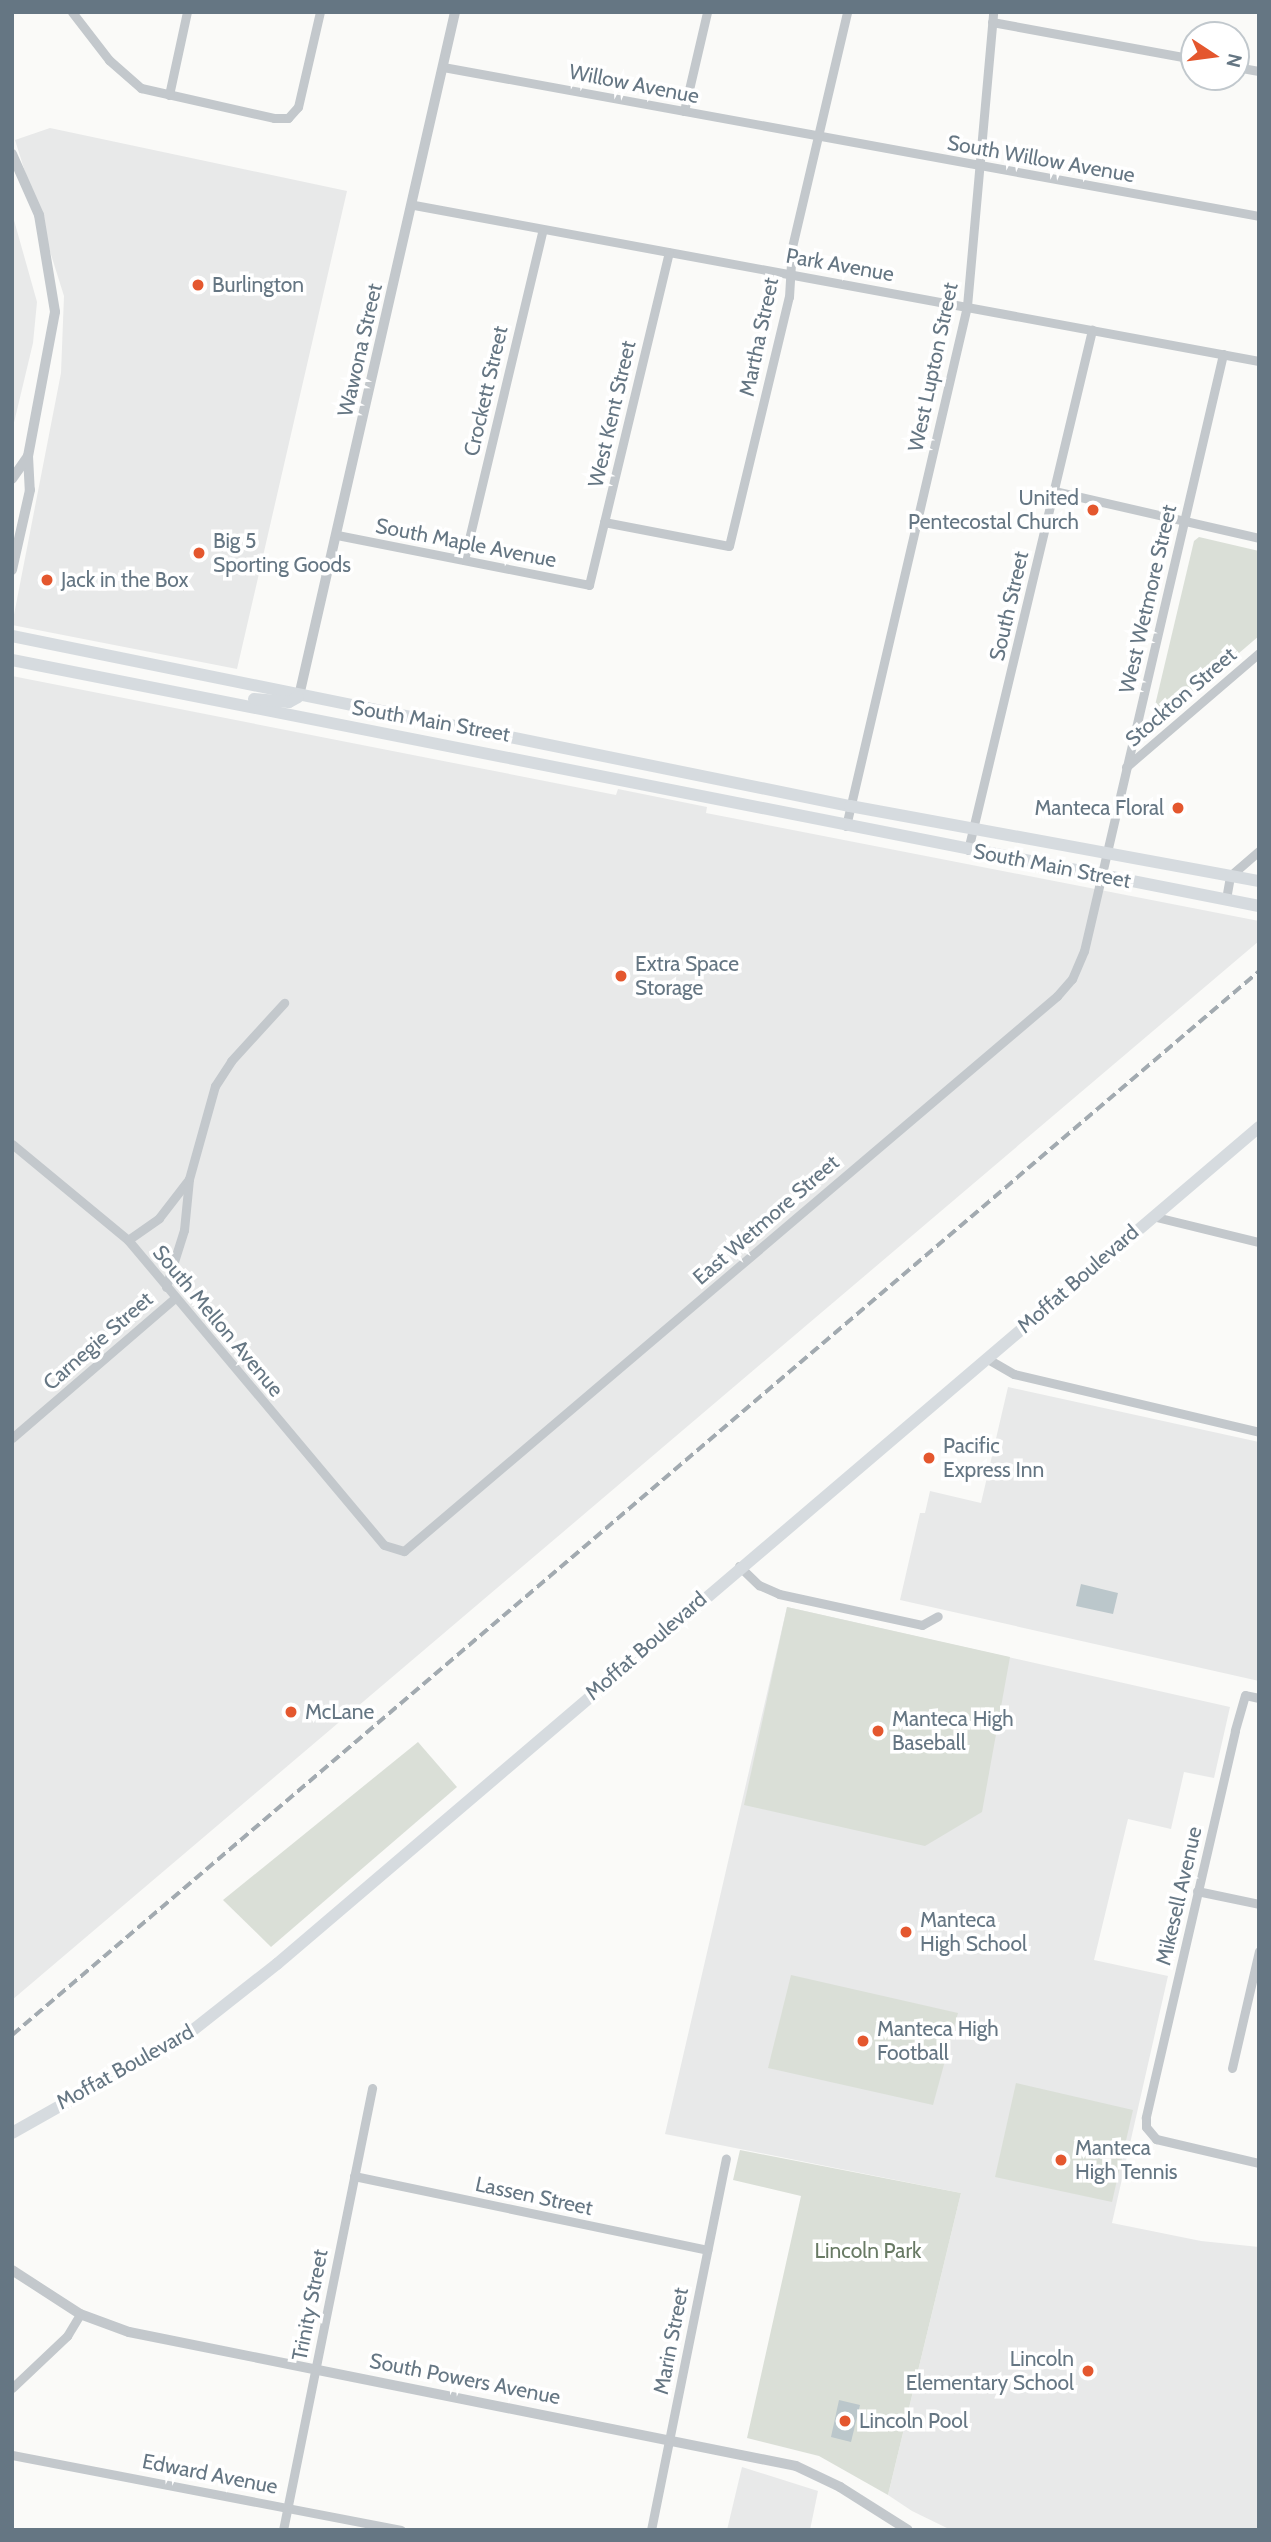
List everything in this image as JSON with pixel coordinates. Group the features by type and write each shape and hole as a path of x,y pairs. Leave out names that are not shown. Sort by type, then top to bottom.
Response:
{"main road":[{"name":"South Main Street","path":"12,636 299,696 552,743 850,806 1259,881"},
{"name":"South Main Street","path":"12,660 1259,906"},
{"path":"230,702 244,698 289,702 299,696"},
{"path":"547,764 552,743"},
{"name":"Moffat Boulevard","path":"12,2133 188,2034 277,1964 739,1566 1259,1127"}],"street":[{"path":"72,12 128,79 169,95 274,118 293,116 320,12"},
{"path":"169,95 187,12"},
{"name":"Wawona Street","path":"299,696 414,205 455,12"},
{"path":"684,111 707,12"},
{"name":"Martha Street","path":"604,522 729,546 847,12"},
{"path":"992,17 1180,56"},
{"name":"West Lupton Street","path":"850,806 967,306 992,17"},
{"name":"Willow Avenue","path":"443,67 818,135"},
{"name":"South Willow Avenue","path":"818,135 1259,216"},
{"path":"12,154 39,215 55,312 29,456 30,490 12,570"},
{"name":"Park Avenue","path":"414,205 1259,361"},
{"name":"Crockett Street","path":"464,560 543,229"},
{"name":"West Kent Street","path":"589,585 669,252"},
{"name":"South Street","path":"968,850 1092,330"},
{"name":"West Wetmore Street","path":"1106,852 1223,354"},
{"path":"12,480 29,456"},
{"path":"1054,491 1259,538"},
{"name":"South Maple Avenue","path":"337,535 589,585"},
{"name":"Stockton Street","path":"1126,767 1259,653"},
{"path":"846,826 850,806"},
{"path":"1226,899 1230,876 1259,851"},
{"name":"East Wetmore Street","path":"379,1538 398,1552 415,1544 1057,996 1072,979 1084,951 1106,852"},
{"path":"166,1287 184,1230 189,1179 215,1086 231,1061 284,1003"},
{"name":"South Mellon Avenue","path":"12,1144 128,1240 379,1538"},
{"path":"128,1240 159,1218 189,1179"},
{"path":"1152,1216 1259,1242"},
{"name":"Carnegie Street","path":"12,1438 175,1298"},
{"path":"986,1358 1014,1374 1259,1432"},
{"path":"739,1566 759,1585 779,1594 922,1625 938,1616"},
{"name":"Mikesell Avenue","path":"1259,1698 1245,1695 1197,1891 1148,2107 1146,2127 1156,2139 1259,2163"},
{"path":"1197,1891 1259,1904"},
{"path":"1232,2068 1259,1951"},
{"name":"Trinity Street","path":"283,2530 372,2088"},
{"name":"Marin Street","path":"651,2530 726,2158"},
{"name":"Lassen Street","path":"354,2176 707,2250"},
{"name":"South Powers Avenue","path":"12,2270 80,2314 130,2332 671,2438 816,2474 908,2530"},
{"path":"12,2388 67,2336 80,2314"},
{"name":"Edward Avenue","path":"12,2455 401,2530"}],"shaded area":[{"path":"50,128 347,191 237,669 12,625 61,373 64,296 15,140"},
{"path":"12,213 37,302 33,343 12,431"},
{"path":"12,676 616,795 618,789 707,807 706,813 1259,921 1259,941 12,2000"},
{"path":"1008,1387 1259,1442 1259,1681 900,1600 920,1513 925,1513 930,1491 981,1503"},
{"path":"1081,1584 1118,1593 1113,1614 1076,1606"},
{"name":"Manteca High School","path":"787,1607 1230,1707 1214,1778 1184,1772 1171,1829 1128,1819 1094,1960 1168,1976 1112,2223 1201,2241 1259,2247 1259,2530 951,2530 912,2511 888,2495 961,2193 665,2134"},
{"name":"Lincoln Pool","path":"839,2400 860,2405 851,2442 831,2437"},
{"path":"742,2467 818,2491 810,2530 727,2530"}],"green space":[{"path":"1199,537 1259,551 1259,636 1158,722 1152,718 1194,541"},
{"name":"Manteca High Baseball","path":"787,1607 1010,1657 982,1812 925,1846 744,1805"},
{"path":"418,1742 457,1787 271,1947 223,1900"},
{"name":"Manteca High Football","path":"791,1975 958,2013 933,2105 768,2068"},
{"name":"Manteca High Tennis","path":"1016,2083 1133,2110 1112,2202 995,2177"},
{"name":"Lincoln Park","path":"740,2150 961,2193 888,2495 819,2456 747,2438 801,2196 733,2180"}],"railway":[{"path":"12,2035 1259,971"}],"place":[{"name":"Burlington","path":"198,285"},
{"name":"United Pentecostal Church","path":"1093,510"},
{"name":"Big 5 Sporting Goods","path":"199,553"},
{"name":"Jack in the Box","path":"47,580"},
{"name":"Manteca Floral","path":"1178,808"},
{"name":"Extra Space Storage","path":"621,976"},
{"name":"Pacific Express Inn","path":"929,1458"},
{"name":"McLane","path":"291,1712"},
{"name":"Manteca High Baseball","path":"878,1731"},
{"name":"Manteca High School","path":"906,1932"},
{"name":"Manteca High Football","path":"863,2041"},
{"name":"Manteca High Tennis","path":"1061,2160"},
{"name":"Lincoln Elementary School","path":"1088,2371"},
{"name":"Lincoln Pool","path":"845,2421"}]}
